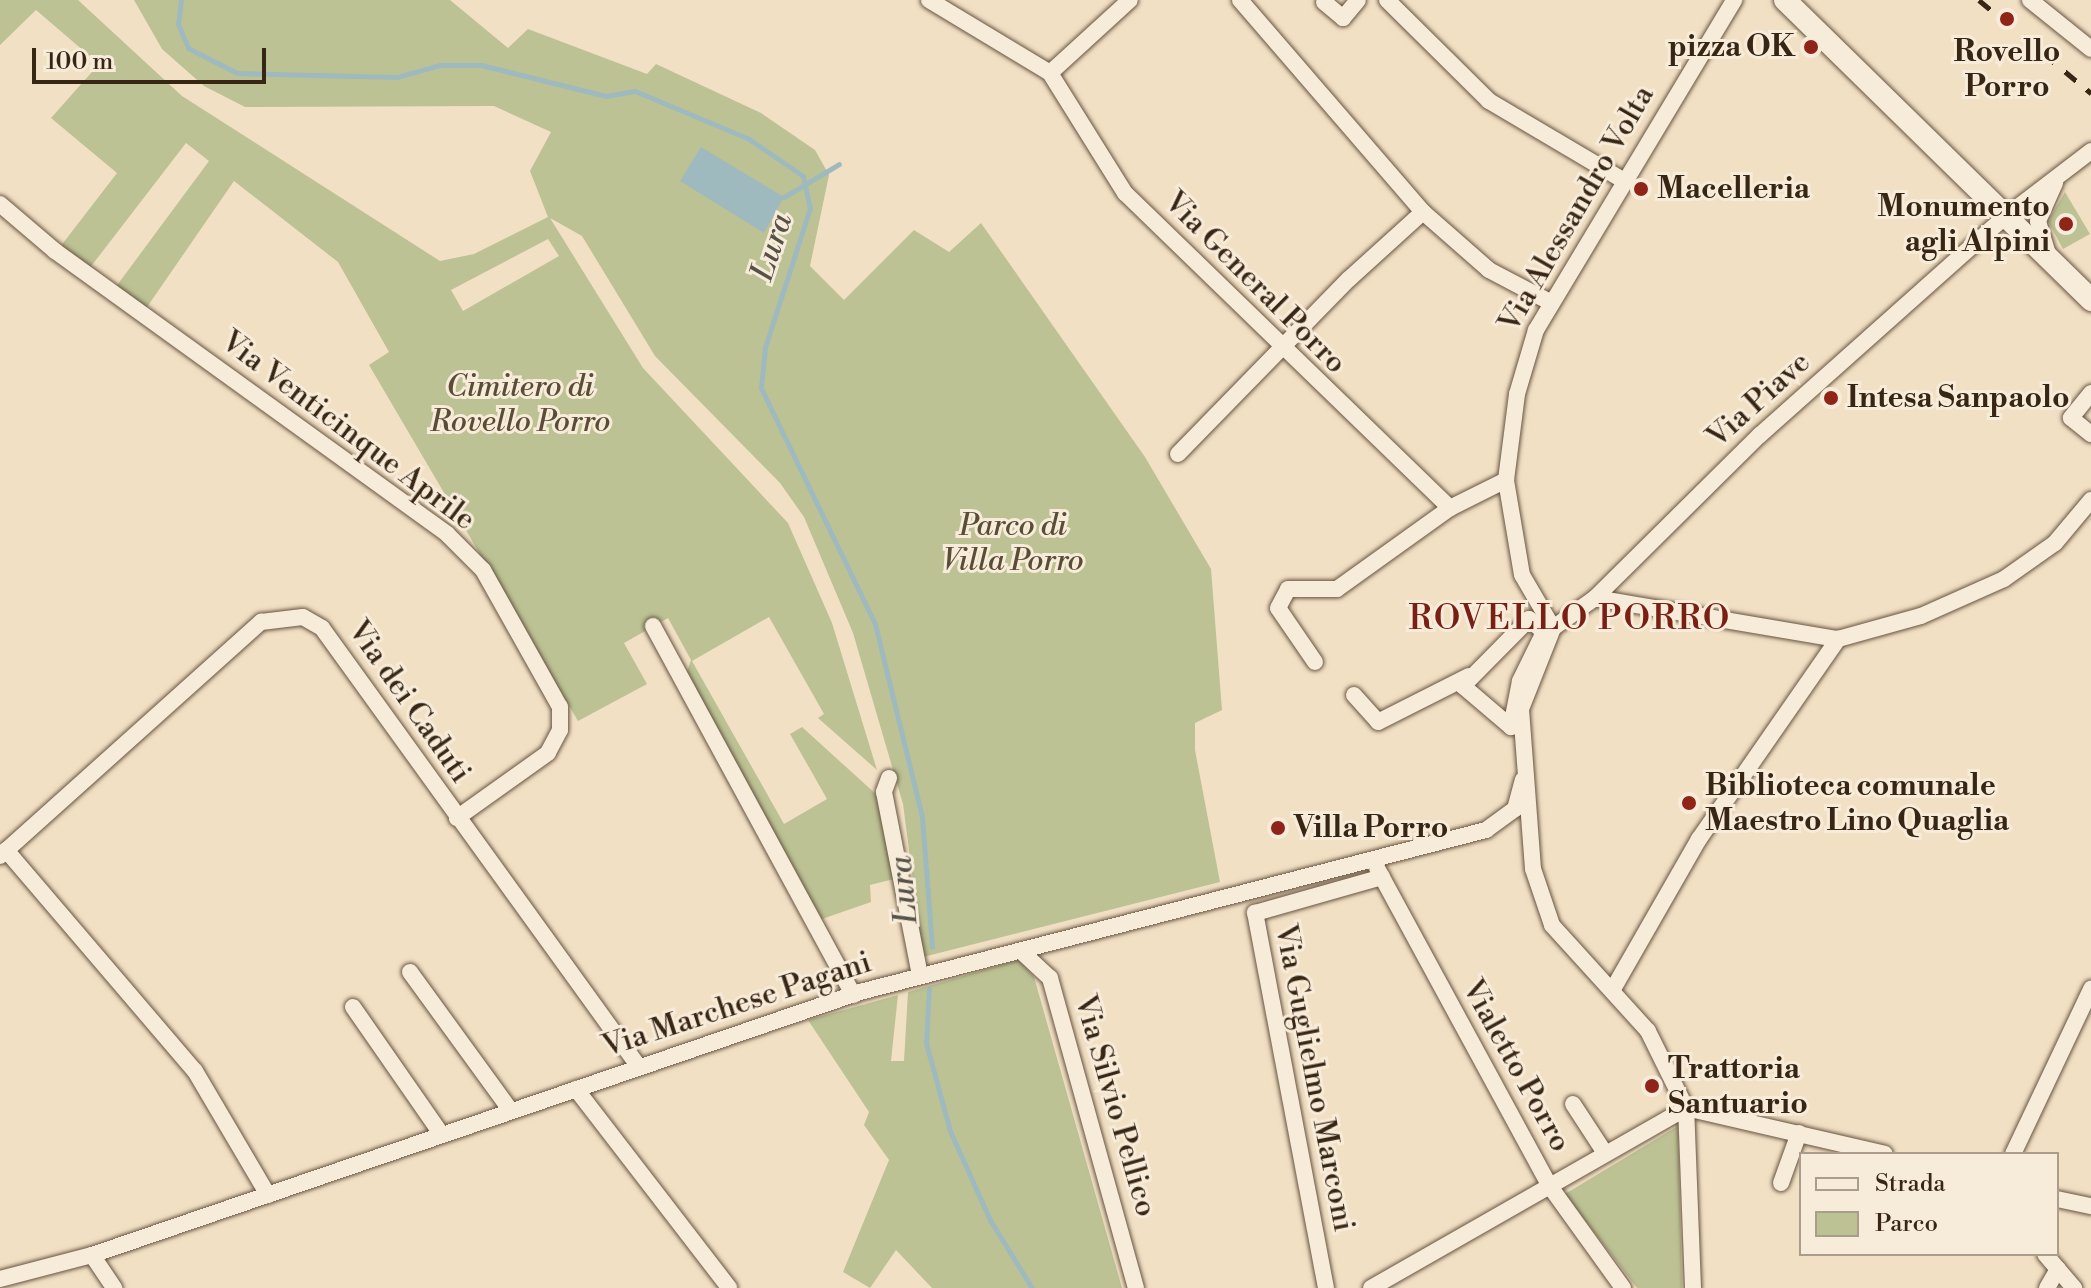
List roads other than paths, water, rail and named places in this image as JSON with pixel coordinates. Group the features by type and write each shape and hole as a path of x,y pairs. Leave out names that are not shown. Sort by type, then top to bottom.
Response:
{"street":[{"path":"929,0 1050,73 1130,0"},
{"path":"1240,0 1423,212 1489,270 1550,302"},
{"path":"1324,2 1343,18 1358,0"},
{"path":"1387,0 1489,101 1621,179"},
{"name":"Via Alessandro Volta","path":"1532,601 1506,480 1523,362 1550,302 1621,179 1734,0"},
{"path":"1785,0 2091,300"},
{"path":"2030,0 2091,49"},
{"name":"Via General Porro","path":"1050,73 1125,193 1280,350 1450,508"},
{"name":"Via Piave","path":"1548,630 1595,598 1760,435 2006,216 2091,151"},
{"path":"2050,259 2039,216 2061,174"},
{"name":"Via Venticinque Aprile","path":"0,204 55,251 447,534 483,570 560,707 560,730 548,753 457,818"},
{"path":"1178,454 1423,212"},
{"path":"2091,393 2071,418 2091,434"},
{"path":"1315,662 1278,608 1281,595 1288,589 1337,589 1450,508 1506,480"},
{"path":"1595,598 1838,639 1921,616 2004,579 2055,543 2091,500"},
{"path":"1354,695 1378,722 1455,684 1478,670 1532,601 1548,630 1528,683 1520,739 1523,780 1544,911 1648,1031 1686,1108 1693,1288"},
{"name":"Via dei Caduti","path":"3,853 261,622 284,616 303,617 322,628 639,1067"},
{"path":"1529,619 1548,630 1520,681 1511,727 1463,686 1529,619"},
{"path":"653,626 853,995"},
{"path":"1613,989 1699,839 1838,639"},
{"path":"1455,684 1520,739"},
{"path":"889,778 884,792 920,975"},
{"name":"Via Marchese Pagani","path":"2,1274 92,1255 639,1067 920,975 1378,870 1499,823 1515,809 1523,780"},
{"path":"3,853 195,1071 268,1195"},
{"name":"Vialetto Porro","path":"1378,870 1549,1185 1623,1288"},
{"name":"Via Guglielmo Marconi","path":"1326,1288 1255,913 1378,870"},
{"name":"Via Silvio Pellico","path":"1022,952 1050,978 1136,1288"},
{"path":"410,972 511,1111"},
{"path":"2014,1152 2091,989"},
{"path":"353,1007 442,1135"},
{"path":"576,1089 729,1288"},
{"path":"1573,1104 1605,1153"},
{"path":"1371,1288 1686,1108 1877,1152"},
{"path":"1781,1183 1799,1133"},
{"path":"2059,1199 2091,1206"},
{"path":"92,1255 114,1288"},
{"path":"2047,1256 2074,1288"},
{"path":"2047,1288 2058,1269"}],"water":[{"path":"701,147 784,197 764,233 680,181"}],"waterway":[{"name":"Lura","path":"181,0 178,24 188,48 237,73 397,77 440,65 481,65 606,96 635,91 749,139 803,176 810,208 765,347 761,388 875,624 922,817 932,947"},
{"path":"784,197 839,164"},
{"name":"Lura","path":"929,989 926,1043 950,1131 990,1220 1032,1288"}],"railway":[{"path":"1979,0 2091,93"}],"place":[{"name":"Rovello Porro","path":"2007,19"},
{"name":"pizza OK","path":"1811,47"},
{"name":"Macelleria","path":"1641,189"},
{"name":"Monumento agli Alpini","path":"2066,224"},
{"name":"Intesa Sanpaolo","path":"1831,398"},
{"name":"Biblioteca comunale Maestro Lino Quaglia","path":"1689,803"},
{"name":"Villa Porro","path":"1278,828"},
{"name":"Trattoria Santuario","path":"1652,1086"}],"district":[{"name":"ROVELLO PORRO","path":"1570,620"}],"park label":[{"name":"Cimitero di Rovello Porro","path":"520,404"},
{"name":"Parco di Villa Porro","path":"1013,543"}]}
